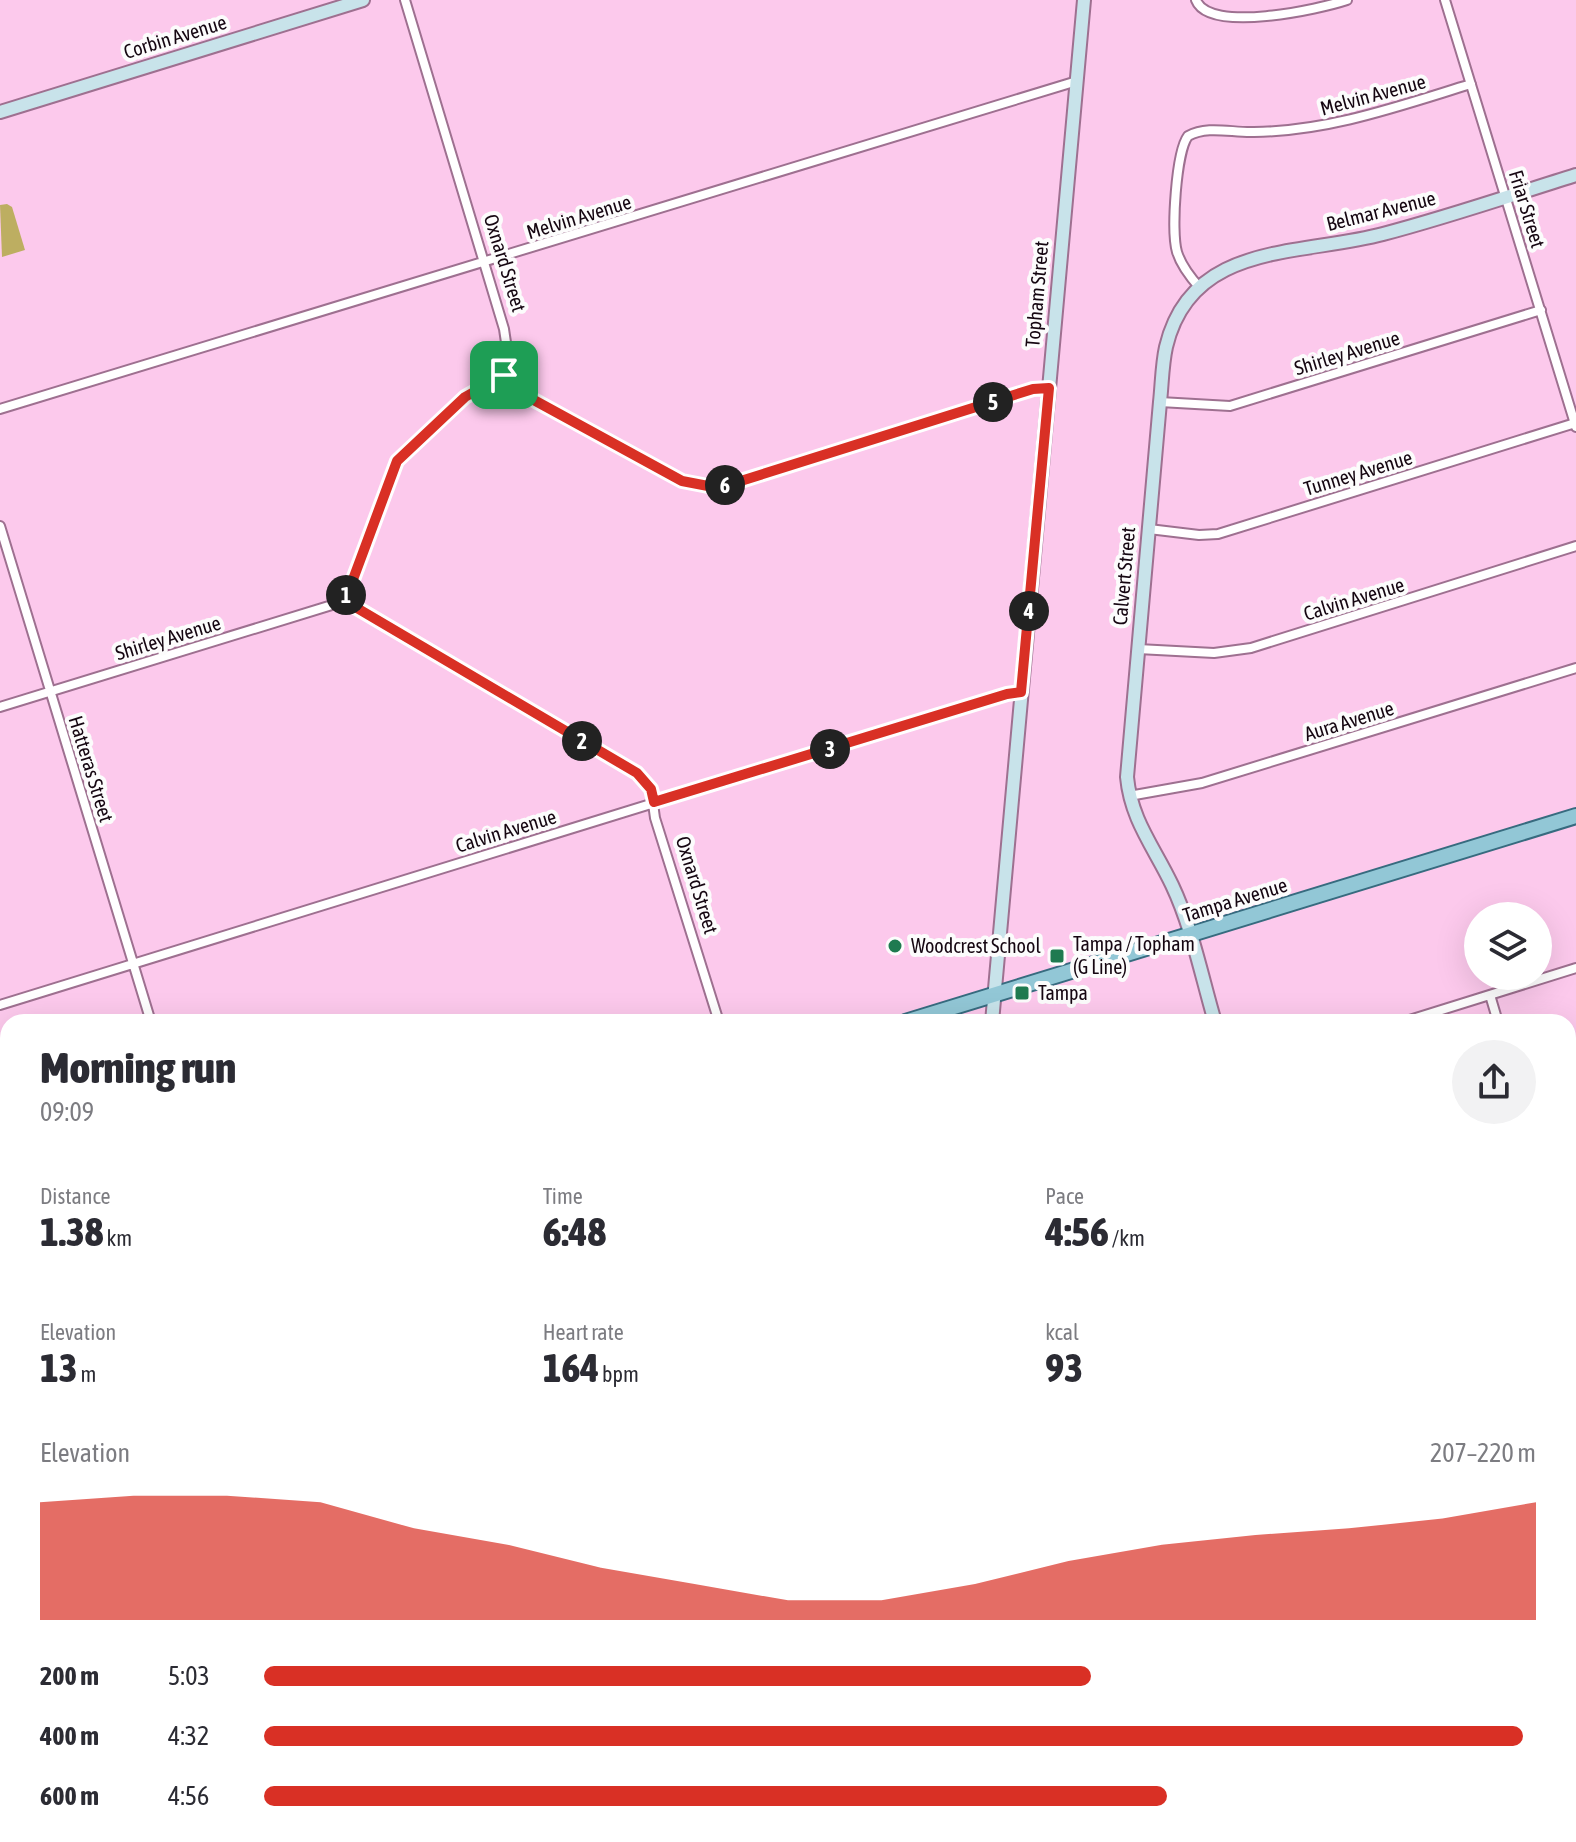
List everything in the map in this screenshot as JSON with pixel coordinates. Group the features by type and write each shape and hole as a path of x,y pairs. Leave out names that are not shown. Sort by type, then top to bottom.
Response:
{"main road":[{"name":"Corbin Avenue","path":"0,112 363,0"},
{"name":"Topham Street","path":"993,1014 1084,0"},
{"name":"Belmar Avenue","path":"1200,288 1225,269 1258,254 1346,243 1576,175"},
{"name":"Calvert Street","path":"1200,288 1184,307 1166,347 1127,777 1129,796 1142,835 1172,884 1212,1014"},
{"name":"Tampa Avenue","path":"931,1014 1576,816"}],"street":[{"name":"Oxnard Street","path":"405,0 507,345 504,375"},
{"path":"1196,0 1204,11 1251,17 1313,9 1347,0"},
{"name":"Friar Street","path":"1445,0 1575,425"},
{"name":"Melvin Avenue","path":"0,409 1077,81"},
{"name":"Melvin Avenue","path":"1200,288 1182,263 1174,238 1180,152 1188,136 1205,129 1255,132 1326,126 1471,84"},
{"name":"Shirley Avenue","path":"1160,402 1230,406 1541,310"},
{"path":"345,601 397,461 465,397 504,375 521,393 643,460 682,481 708,486 728,485 1033,389 1049,388"},
{"name":"Tunney Avenue","path":"1149,529 1218,534 1575,425"},
{"name":"Hatteras Street","path":"0,526 149,1014"},
{"name":"Calvin Avenue","path":"1138,649 1214,653 1251,648 1576,546"},
{"name":"Oxnard Street","path":"345,601 637,773 651,789 655,818 716,1014"},
{"name":"Shirley Avenue","path":"0,707 345,601"},
{"name":"Aura Avenue","path":"1129,796 1195,785 1576,668"},
{"name":"Calvin Avenue","path":"0,1005 1021,692"},
{"path":"1429,1014 1576,968"},
{"path":"1490,995 1496,1014"}],"shaded area":[{"path":"0,205 12,207 25,250 2,257"}],"place":[{"name":"Woodcrest School","path":"895,946"},
{"name":"Tampa / Topham (G Line)","path":"1057,956"},
{"name":"Tampa","path":"1022,993"}],"route":[{"path":"504,375 521,393 643,460 682,481 708,486 728,485 1033,389 1049,388 1021,692 654,802 651,789 637,773 345,601 346,591 397,461 465,397 504,375"}]}
